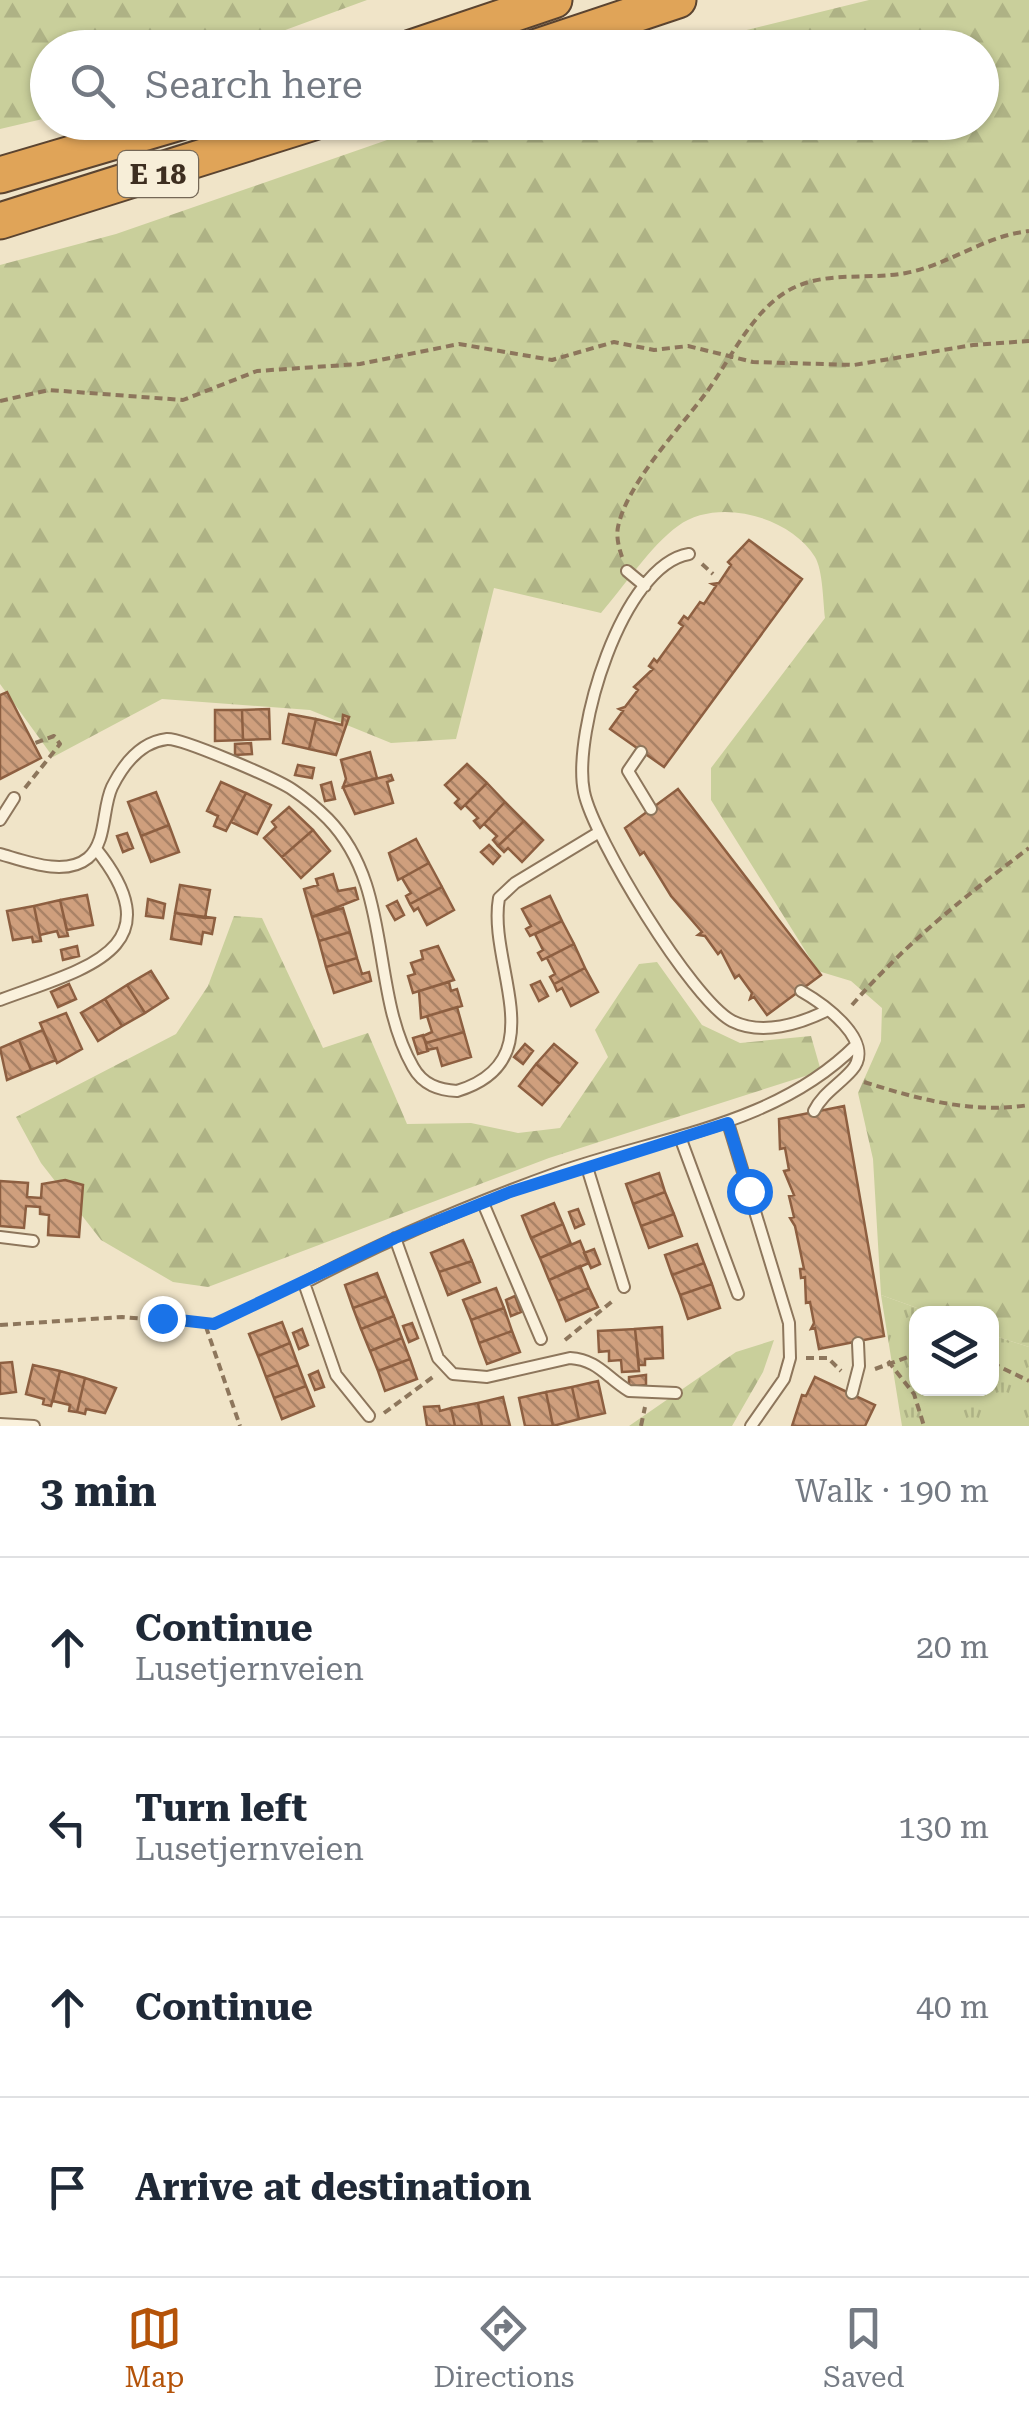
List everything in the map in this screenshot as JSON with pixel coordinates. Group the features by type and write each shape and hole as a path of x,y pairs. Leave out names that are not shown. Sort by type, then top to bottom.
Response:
{"highway":[{"path":"464,30 554,0"},
{"path":"588,30 678,0"},
{"name":"E 18","path":"0,175 119,140"},
{"name":"E 18","path":"0,221 257,140"}],"lane":[{"path":"689,554 674,559 645,586 606,661 584,732 584,791 596,834 686,970 723,1015 758,1028 798,1022 828,1010"},
{"path":"626,571 645,586"},
{"path":"0,854 58,866 79,863 96,849 107,800 118,777 137,753 166,739 184,741 283,784 318,810 344,839 370,894 406,1050 418,1074 442,1090 457,1091 482,1079 511,1040 514,1014 496,936 499,898 515,883 596,834"},
{"path":"641,752 628,771 651,808"},
{"path":"0,820 14,798"},
{"path":"0,1000 69,973 123,939 130,920 124,892 96,849"},
{"path":"801,991 839,1020 856,1045 858,1060 814,1111"},
{"path":"370,1416 336,1375 304,1282 395,1238 586,1164 728,1123 813,1083 856,1045"},
{"path":"728,1123 787,1312 790,1358 778,1390 751,1426"},
{"path":"680,1137 725,1249 738,1294"},
{"path":"586,1164 624,1287"},
{"path":"483,1203 540,1340"},
{"path":"0,1237 33,1241"},
{"path":"395,1238 444,1367 453,1374 487,1377 584,1359 601,1366 628,1391 676,1393"},
{"path":"855,1383 858,1342"},
{"path":"0,1424 34,1426"}],"path":[{"path":"626,571 617,536 622,517 668,436 705,395 726,357 776,300 792,288 815,280 909,272 956,258 1004,234 1029,231"},
{"path":"0,402 50,390 183,400 257,371 360,364 459,344 552,360 614,342 654,350 688,346 726,357 854,365 973,345 1029,341"},
{"path":"14,798 60,744 54,736 35,744"},
{"path":"839,1020 890,962 948,909 1029,848"},
{"path":"845,1077 921,1100 973,1107 1029,1105"},
{"path":"0,1325 110,1317 204,1324 304,1282"},
{"path":"556,1344 596,1320 624,1287"},
{"path":"204,1324 240,1426"},
{"path":"790,1358 832,1360 845,1378 855,1383 888,1362 909,1356"},
{"path":"888,1362 914,1394 924,1426"},
{"path":"999,1366 1029,1381"},
{"path":"370,1416 407,1399 444,1367"}],"green space":[{"path":"0,0 367,0 285,30 30,30 30,122 0,129"},
{"path":"869,0 1029,0 1029,1347 999,1337 999,1306 912,1306 881,1295 873,1159 858,1093 881,1041 882,1008 851,981 818,971 711,800 711,768 825,618 818,563 804,543 789,531 752,515 732,512 694,517 658,544 601,613 494,588 456,739 391,743 310,710 162,699 53,757 0,684 0,265 116,234 387,140 999,140 999,30 747,30"},
{"path":"234,916 262,918 323,1048 368,1033 407,1124 471,1123 518,1133 560,1128 608,1057 595,1030 639,964 657,962 702,1025 740,1043 811,1036 821,1071 549,1158 208,1287 173,1282 101,1240 41,1163 16,1117 176,1034 208,986"},
{"path":"881,1295 912,1306 909,1396 999,1396 999,1337 1029,1347 1029,1426 902,1426"},
{"path":"774,1340 763,1372 732,1426 629,1426 736,1352"}],"building":[{"path":"749,540 802,579 664,767 610,729 623,711 619,709 638,690 634,687 653,669 649,666 654,659 657,662 683,626 679,623 684,616 688,619 700,602 704,604 716,586 712,584 719,583 731,565 728,562"},
{"path":"7,692 41,758 0,779 0,695"},
{"path":"269,709 270,739 243,740 242,710"},
{"path":"215,710 242,710 243,740 215,741"},
{"path":"289,714 316,719 309,749 283,743"},
{"path":"343,715 349,717 336,755 309,749 316,719 342,725"},
{"path":"251,743 252,754 235,755 235,744"},
{"path":"370,752 377,778 343,787 346,779 341,760"},
{"path":"467,764 487,783 461,809 455,803 459,799 445,785"},
{"path":"298,765 314,768 312,778 295,775"},
{"path":"391,775 393,780 387,782 393,803 355,814 343,787"},
{"path":"221,782 246,793 226,831 214,826 218,816 207,811"},
{"path":"331,782 335,799 325,801 321,785"},
{"path":"487,783 505,802 480,828 474,821 478,818 465,805"},
{"path":"678,789 821,975 767,1015 754,997 750,999 752,993 739,975 735,978 721,951 718,954 705,936 698,935 702,932 671,896 644,852 640,855 625,828"},
{"path":"156,792 169,825 141,836 128,802"},
{"path":"246,793 271,805 257,834 231,822"},
{"path":"505,802 524,821 498,846 493,840 497,836 484,824"},
{"path":"289,807 313,830 282,857 264,838 276,827 272,822"},
{"path":"524,821 543,840 522,862 508,848 504,852 498,846"},
{"path":"169,825 179,852 151,862 141,836"},
{"path":"313,830 330,851 301,878 282,857"},
{"path":"127,833 133,848 123,852 117,836"},
{"path":"416,839 429,863 398,880 389,853"},
{"path":"489,845 500,856 493,864 481,852"},
{"path":"429,863 442,887 410,904 406,896 411,893 402,878"},
{"path":"333,874 338,891 355,888 358,899 312,917 304,889 318,885 316,879"},
{"path":"180,885 210,890 205,918 175,913"},
{"path":"442,887 454,910 427,925 418,908 414,911 410,904"},
{"path":"87,895 93,925 67,930 60,900"},
{"path":"550,896 562,921 530,936 526,929 531,926 522,909"},
{"path":"148,899 165,904 163,918 146,916"},
{"path":"60,900 68,936 59,937 57,931 40,935 34,906"},
{"path":"397,901 404,915 395,920 387,906"},
{"path":"34,906 41,941 33,942 32,937 13,940 7,911"},
{"path":"343,908 350,932 319,941 312,917"},
{"path":"175,913 215,918 212,934 203,932 201,944 171,939"},
{"path":"562,921 574,944 542,960 538,953 543,950 535,934"},
{"path":"350,932 357,958 326,967 319,941"},
{"path":"574,944 585,968 554,984 550,977 555,974 547,958"},
{"path":"77,946 79,956 63,960 61,950"},
{"path":"438,946 454,980 413,993 408,976 415,974 411,963 423,959 421,951"},
{"path":"357,958 362,974 369,972 371,981 334,993 326,967"},
{"path":"585,968 598,992 571,1006 562,988 557,991 554,984"},
{"path":"151,971 168,998 145,1013 127,985"},
{"path":"540,981 548,996 539,1001 531,985"},
{"path":"449,982 451,991 457,989 462,1006 421,1018 419,991"},
{"path":"69,984 76,999 58,1007 51,992"},
{"path":"127,985 145,1013 122,1026 105,999"},
{"path":"105,999 122,1026 98,1041 81,1013"},
{"path":"457,1007 464,1032 426,1043 423,1036 432,1032 427,1016"},
{"path":"66,1013 82,1049 57,1063 40,1023"},
{"path":"43,1030 56,1060 31,1070 19,1040"},
{"path":"464,1032 471,1057 442,1066 437,1048 427,1050 426,1043"},
{"path":"423,1035 428,1051 418,1054 413,1038"},
{"path":"19,1040 31,1070 7,1080 0,1048"},
{"path":"525,1044 533,1051 523,1064 514,1057"},
{"path":"554,1044 577,1063 560,1084 536,1064"},
{"path":"536,1064 560,1084 542,1105 519,1086"},
{"path":"844,1106 884,1336 819,1349 815,1328 811,1329 814,1323 810,1302 806,1303 805,1277 801,1278 800,1269 804,1269 790,1218 794,1217 789,1196 794,1195 784,1171 789,1170 785,1148 780,1149 779,1119"},
{"path":"659,1173 665,1192 633,1204 626,1184"},
{"path":"65,1180 83,1185 79,1237 48,1235 49,1215 40,1214 40,1207 26,1206 24,1228 0,1226 0,1181 28,1183 27,1197 41,1198 42,1184"},
{"path":"665,1192 674,1214 641,1226 633,1204"},
{"path":"554,1203 563,1224 531,1238 522,1216"},
{"path":"578,1209 584,1224 575,1228 569,1212"},
{"path":"674,1214 682,1236 649,1248 641,1226"},
{"path":"563,1224 571,1244 540,1258 531,1238"},
{"path":"463,1240 472,1261 439,1272 431,1253"},
{"path":"580,1241 589,1263 549,1280 540,1258"},
{"path":"697,1244 704,1263 672,1275 665,1255"},
{"path":"594,1249 600,1264 591,1268 584,1253"},
{"path":"472,1261 480,1282 448,1295 439,1272"},
{"path":"704,1263 712,1284 680,1295 672,1275"},
{"path":"580,1266 589,1288 558,1301 549,1280"},
{"path":"377,1273 386,1296 353,1308 345,1285"},
{"path":"712,1284 720,1308 688,1319 680,1295"},
{"path":"496,1288 504,1308 471,1320 463,1300"},
{"path":"589,1288 598,1307 566,1321 558,1301"},
{"path":"386,1296 394,1316 361,1329 353,1308"},
{"path":"515,1296 521,1312 511,1316 506,1300"},
{"path":"504,1308 512,1331 479,1343 471,1320"},
{"path":"394,1316 402,1338 370,1351 361,1329"},
{"path":"282,1322 290,1343 258,1356 249,1334"},
{"path":"412,1323 418,1338 409,1342 403,1326"},
{"path":"662,1327 663,1358 645,1359 645,1365 639,1365 635,1329"},
{"path":"302,1329 308,1345 299,1349 293,1333"},
{"path":"635,1329 639,1371 622,1372 621,1360 609,1361 609,1351 599,1352 598,1331"},
{"path":"512,1331 520,1352 487,1364 479,1343"},
{"path":"402,1338 410,1359 378,1371 370,1351"},
{"path":"290,1343 298,1365 266,1377 258,1356"},
{"path":"410,1359 417,1379 385,1391 378,1371"},
{"path":"12,1362 16,1392 0,1394 0,1363"},
{"path":"33,1365 60,1371 51,1406 43,1404 44,1399 26,1394"},
{"path":"298,1365 306,1386 274,1398 266,1377"},
{"path":"60,1371 85,1378 77,1412 69,1411 70,1405 53,1401"},
{"path":"318,1371 324,1387 315,1390 309,1375"},
{"path":"646,1375 646,1385 629,1387 629,1377"},
{"path":"815,1377 875,1405 865,1426 792,1426 802,1395 806,1396"},
{"path":"85,1378 116,1388 105,1413 86,1409 85,1414 77,1412"},
{"path":"598,1381 605,1413 579,1419 572,1387"},
{"path":"306,1386 314,1406 282,1419 274,1398"},
{"path":"572,1387 579,1419 553,1426 546,1392"},
{"path":"546,1392 553,1426 525,1426 519,1398"},
{"path":"503,1397 510,1426 482,1426 478,1403"},
{"path":"478,1403 482,1426 455,1426 451,1408"},
{"path":"439,1406 440,1411 451,1408 455,1426 427,1426 424,1407"}],"route":[{"path":"162,1318 214,1324 395,1238 559,1172 728,1123 749,1191"}]}
